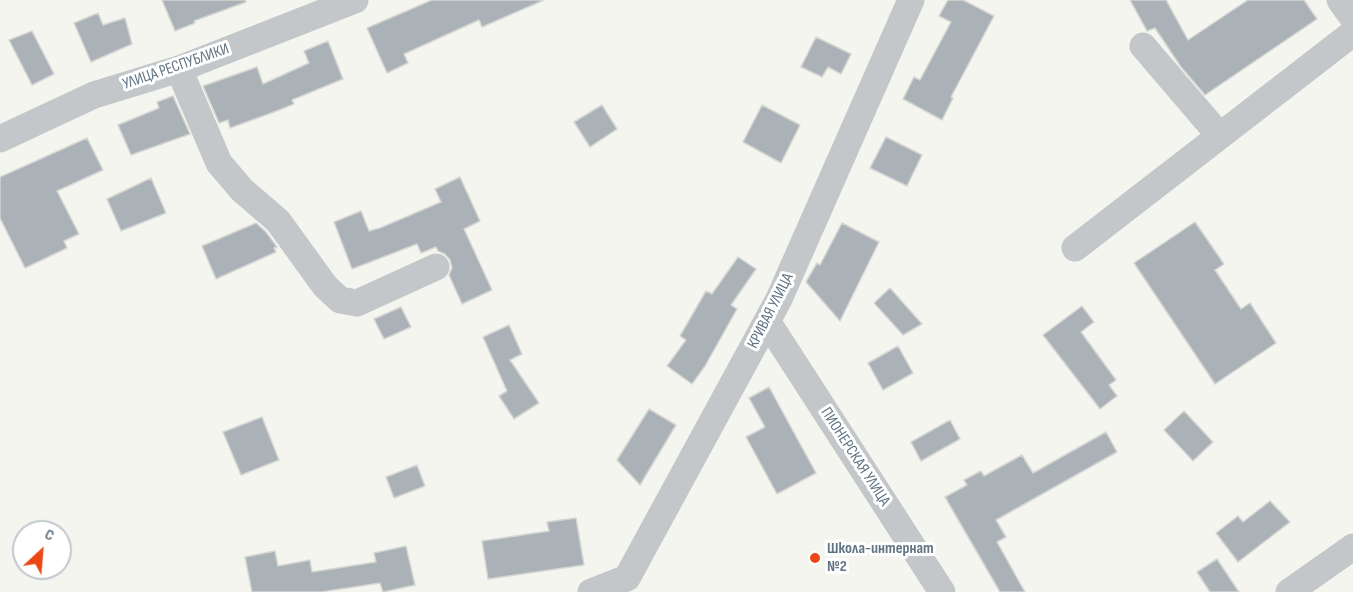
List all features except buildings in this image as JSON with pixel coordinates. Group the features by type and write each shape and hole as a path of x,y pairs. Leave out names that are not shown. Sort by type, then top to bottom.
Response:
{"street":[{"name":"УЛИЦА РЕСПУБЛИКИ","path":"0,140 94,95 179,69 300,10 354,0"},
{"name":"КРИВАЯ УЛИЦА","path":"591,592 636,585 779,299 911,0"},
{"path":"1340,0 1353,18"},
{"path":"1075,248 1353,33"},
{"path":"1143,46 1220,136"},
{"path":"179,69 219,163 242,189 278,221 325,286 339,300 357,303 436,267"},
{"name":"ПИОНЕРСКАЯ УЛИЦА","path":"767,321 942,592"},
{"path":"1289,592 1353,547"}],"place":[{"name":"Школа-интернат №2","path":"815,558"}]}
